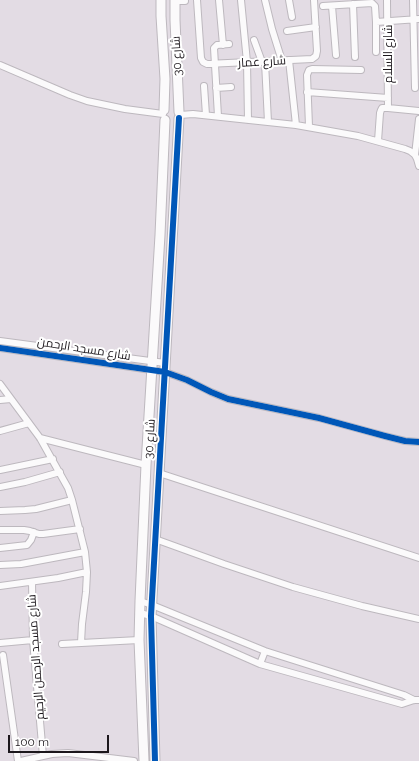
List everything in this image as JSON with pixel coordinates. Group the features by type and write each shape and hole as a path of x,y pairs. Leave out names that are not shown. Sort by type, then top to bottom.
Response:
{"street":[{"name":"شارع 30","path":"144,761 139,640 146,464 160,235 165,74 161,16 162,0"},
{"name":"شارع عمار","path":"197,0 201,58 203,62 208,64 310,60 316,56 317,51 316,27"},
{"path":"218,116 214,50 217,45 226,44 219,0"},
{"path":"240,0 247,62 248,120"},
{"path":"265,0 282,61"},
{"path":"289,0 292,17"},
{"path":"287,31 316,27 314,0"},
{"name":"شارع السلام","path":"378,141 380,111 382,108 386,108 388,98 387,0"},
{"path":"413,0 417,19 415,88"},
{"name":"شارع 30","path":"155,761 151,616 179,115 175,20 178,1"},
{"path":"323,6 332,6 340,3 374,4 376,22 376,52"},
{"path":"352,4 355,57"},
{"path":"332,6 336,55"},
{"path":"376,22 417,19"},
{"path":"254,40 264,62 268,122"},
{"path":"289,60 296,125"},
{"path":"0,66 87,101 164,115 170,123 174,122 179,115 178,109 169,106 164,115"},
{"path":"309,126 307,72 312,69 361,70"},
{"path":"204,86 206,115"},
{"path":"216,88 231,87"},
{"path":"307,92 388,98"},
{"path":"386,108 419,111"},
{"path":"179,115 193,114 218,116 309,126 378,141 405,149 415,155 419,166"},
{"path":"415,155 418,141 419,119"},
{"name":"شارع مسجد الرحمن","path":"0,341 165,368 211,392 228,399 319,418 385,436 419,442"},
{"name":"شارع مسجد الرحمن","path":"0,348 152,366"},
{"path":"0,384 40,438 60,472 72,500 85,552 87,572 81,643"},
{"path":"0,400 11,399"},
{"path":"0,431 29,423"},
{"path":"40,438 146,464"},
{"path":"148,439 161,440"},
{"path":"0,470 53,459"},
{"path":"0,487 60,472"},
{"path":"159,474 419,558"},
{"path":"0,511 36,509 72,500"},
{"path":"0,530 24,530 43,534 80,529"},
{"path":"0,548 27,545 34,532"},
{"path":"155,539 294,587 362,606 419,619"},
{"path":"0,565 21,564 85,552"},
{"path":"0,586 58,578 87,572"},
{"name":"شارع مسجد الرحمن الرحيم","path":"32,582 33,640 43,756"},
{"path":"140,601 265,651 417,700"},
{"path":"140,613 151,616 260,664 402,704 417,700"},
{"path":"0,643 33,640"},
{"path":"62,644 139,640"},
{"path":"260,664 265,651"},
{"path":"3,655 2,666 18,761"},
{"path":"21,761 60,753 134,761"}],"cycle path":[{"path":"155,761 151,616 179,118"},
{"path":"0,348 165,372 187,380 228,399 319,418 405,441 419,442"}]}
